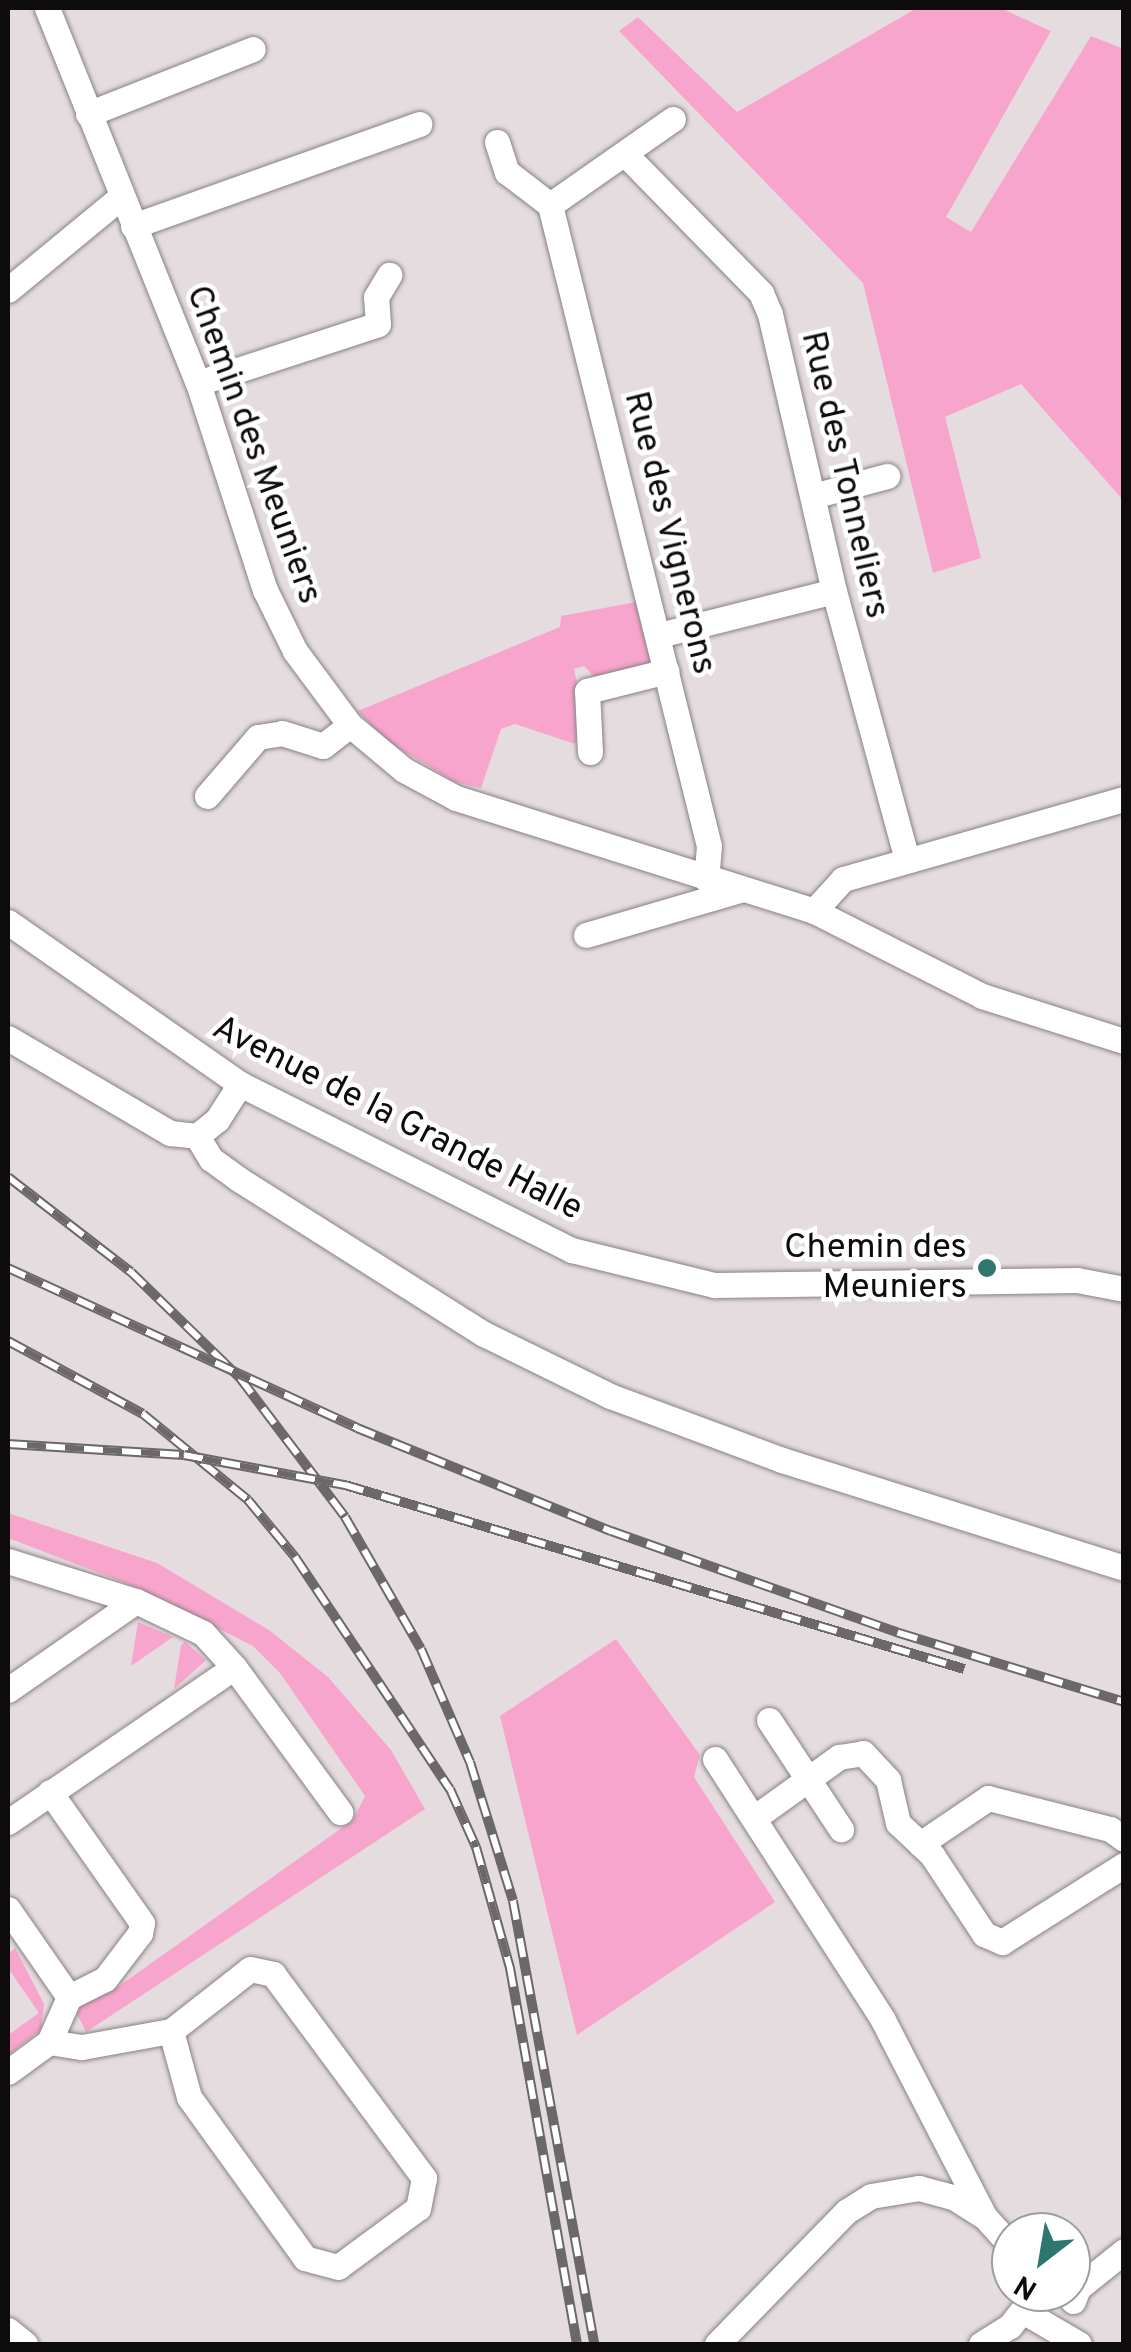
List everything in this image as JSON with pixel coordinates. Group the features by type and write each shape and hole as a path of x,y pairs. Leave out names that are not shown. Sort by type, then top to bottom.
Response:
{"street":[{"name":"Chemin des Meuniers","path":"46,8 200,389 279,622 350,725 404,770 456,798 814,911 982,996 1124,1041"},
{"path":"88,114 254,49"},
{"path":"497,142 507,172 550,205 627,156 672,119"},
{"path":"132,226 419,124"},
{"name":"Rue des Tonneliers","path":"627,156 761,293 834,591 908,860"},
{"path":"8,290 121,197"},
{"name":"Rue des Vignerons","path":"550,205 709,846 706,879"},
{"path":"200,389 378,324 376,297 388,276"},
{"path":"200,389 378,335"},
{"path":"813,496 887,476"},
{"path":"659,635 834,591"},
{"path":"590,752 587,691 667,672"},
{"path":"207,796 258,736 282,733 324,746 350,725"},
{"path":"814,911 843,879 1124,799"},
{"path":"586,935 741,889"},
{"name":"Avenue de la Grande Halle","path":"8,922 240,1084 536,1235 645,1272 774,1288 1091,1280 1124,1288"},
{"path":"8,1038 94,1094 170,1133 197,1136 217,1120 240,1084"},
{"path":"197,1136 212,1159 240,1180 484,1334 610,1396 782,1460 1124,1568"},
{"name":"Avenue de la Grande Halle","path":"1091,1280 1124,1269"},
{"path":"8,1561 136,1602 203,1634 234,1666 340,1812"},
{"path":"8,1690 136,1602"},
{"path":"8,1822 234,1666"},
{"path":"770,1720 841,1830"},
{"path":"754,1818 839,1757 863,1753 888,1780 898,1823 920,1844 984,1934 1002,1942 1124,1865"},
{"path":"716,1759 883,2020 991,2224"},
{"path":"8,2072 49,2042 69,1998 105,1978 142,1924 50,1792"},
{"path":"920,1844 988,1798 1110,1829 1124,1840"},
{"path":"8,1909 69,1998"},
{"path":"49,2042 82,2048 171,2031 250,1969 274,1974 424,2178 418,2208 338,2267 305,2258 189,2097 171,2031"},
{"path":"932,2199 946,2143"},
{"path":"717,2344 828,2232 871,2196 932,2199 984,2216"},
{"path":"932,2199 991,2244"},
{"path":"1091,2276 1124,2251"},
{"path":"982,2344 1026,2312"},
{"path":"1042,2312 1079,2344"},
{"path":"1044,2312 1061,2324 1065,2312"},
{"path":"1074,2312 1079,2344"},
{"path":"8,2330 25,2344"}],"shaded area":[{"path":"917,8 1000,8 1051,31 946,217 971,232 1091,36 1124,49 1123,500 1021,384 945,417 981,558 933,573 863,283 619,31 638,17 737,112"},
{"path":"642,601 660,664 599,682 584,666 574,669 584,715 575,744 515,724 501,729 481,788 455,782 385,740 358,711 560,627 561,616"},
{"path":"8,1513 157,1563 269,1630 328,1677 391,1750 425,1809 86,2032 77,2014 83,2001 112,1991 353,1820 365,1796 280,1673 253,1646 136,1587 8,1538"},
{"path":"138,1622 173,1637 131,1666"},
{"path":"616,1639 700,1755 694,1777 775,1902 577,2035 500,1716"},
{"path":"185,1642 206,1660 174,1689 181,1645"},
{"path":"15,1948 44,2004 41,2030 8,2055 8,2035 39,2013 8,1968 8,1954"}],"railway":[{"path":"8,1177 131,1272 240,1378 345,1517 421,1649 470,1762 513,1901 594,2344"},
{"path":"8,1268 357,1428 611,1531 899,1633 1124,1702"},
{"path":"8,1341 143,1414 248,1500 295,1557 450,1789 476,1847 510,1968 577,2344"},
{"path":"8,1444 184,1455 345,1485 964,1669"}],"place":[{"name":"Chemin des Meuniers","path":"987,1268"}]}
